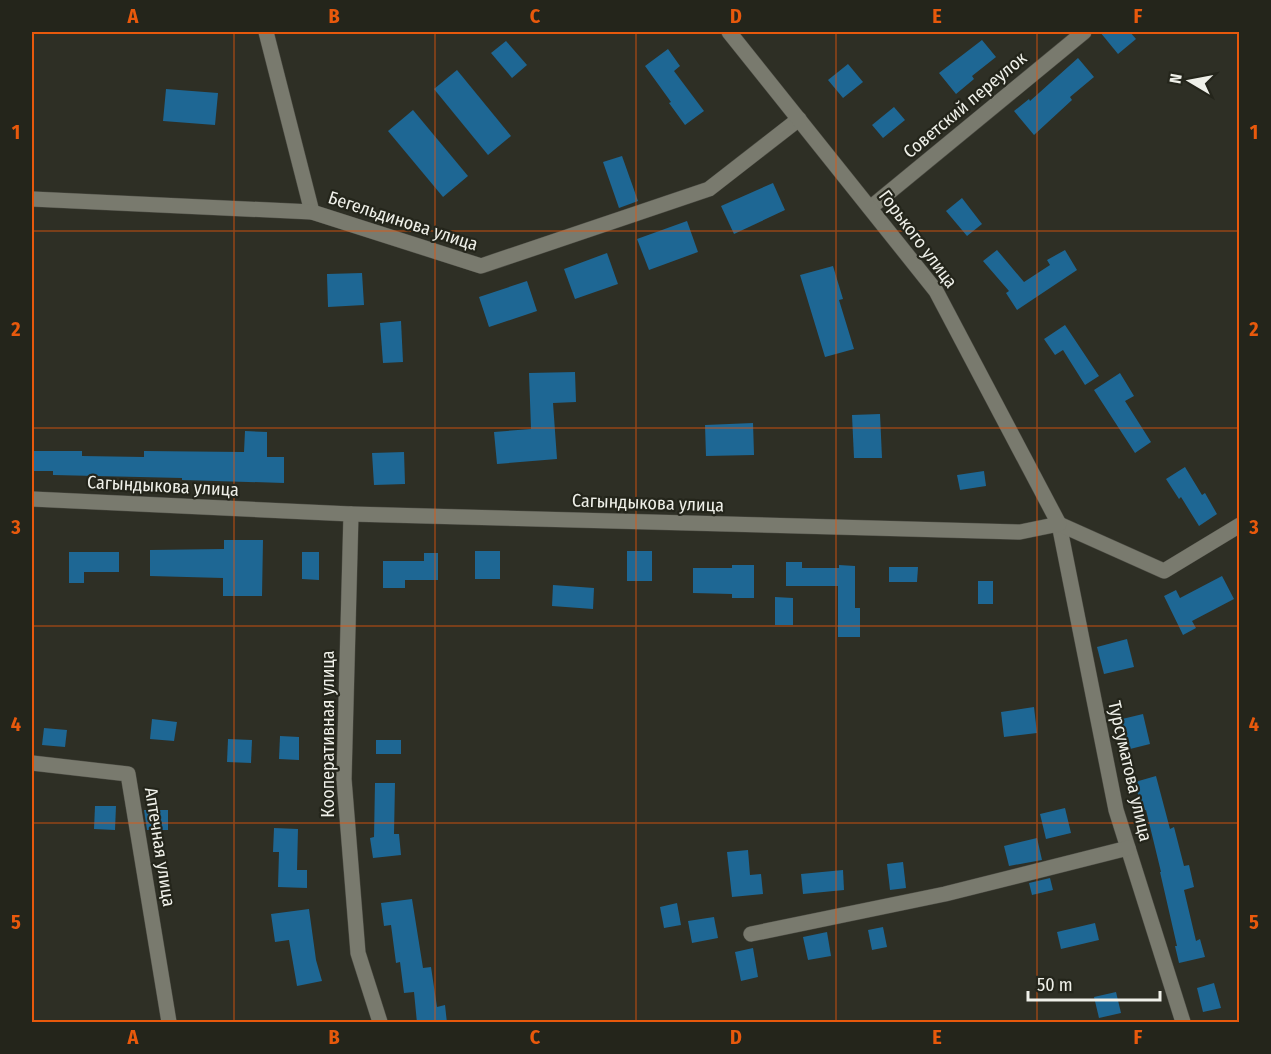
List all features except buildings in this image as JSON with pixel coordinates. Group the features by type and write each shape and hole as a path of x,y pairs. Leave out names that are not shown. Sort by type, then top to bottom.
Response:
{"street":[{"path":"266,32 312,212"},
{"name":"Горького улица","path":"729,32 936,291 1059,524"},
{"name":"Советский переулок","path":"870,208 1084,32"},
{"name":"Бегельдинова улица","path":"32,200 312,212 481,266 709,189 799,119"},
{"name":"Сагындыкова улица","path":"32,499 351,514 1020,532 1059,524"},
{"name":"Кооперативная улица","path":"351,514 344,779 358,953 380,1023"},
{"path":"1059,524 1164,571 1239,525"},
{"name":"Турсуматова улица","path":"1059,524 1116,810 1184,1023"},
{"name":"Аптечная улица","path":"32,763 128,774 169,1023"},
{"path":"751,934 945,894 1128,848"}]}
